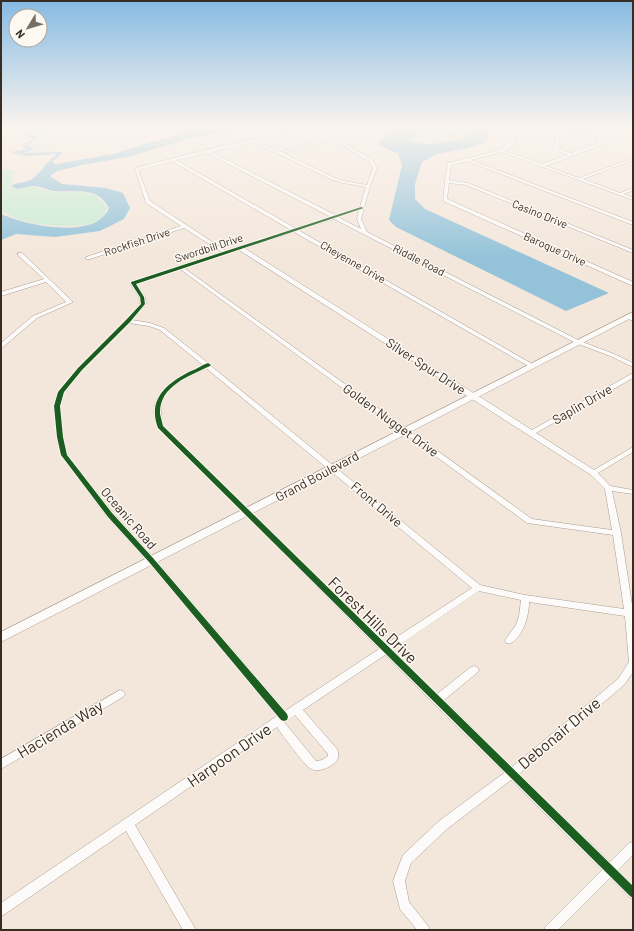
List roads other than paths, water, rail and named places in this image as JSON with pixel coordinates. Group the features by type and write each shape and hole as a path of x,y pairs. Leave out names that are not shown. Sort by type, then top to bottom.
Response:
{"street":[{"path":"137,170 148,202 226,253"},
{"name":"Cheyenne Drive","path":"191,170 532,366"},
{"name":"Riddle Road","path":"244,170 578,342 633,365"},
{"path":"317,170 343,182 368,186"},
{"path":"365,232 359,219 374,170"},
{"path":"446,181 448,170"},
{"path":"495,170 633,224"},
{"path":"555,170 633,199"},
{"path":"580,179 603,170"},
{"name":"Baroque Drive","path":"446,181 445,200 633,284"},
{"name":"Casino Drive","path":"446,181 467,184 633,252"},
{"path":"620,194 633,189"},
{"name":"Swordbill Drive","path":"128,321 143,304 142,297 133,283 362,208"},
{"name":"Rockfish Drive","path":"88,258 185,226"},
{"name":"Silver Spur Drive","path":"240,248 594,473 608,488"},
{"path":"1,346 35,318 69,304 70,301 20,254"},
{"name":"Golden Nugget Drive","path":"181,268 530,521 618,533"},
{"path":"1,294 47,280"},
{"name":"Grand Boulevard","path":"1,637 578,342 631,317"},
{"name":"Front Drive","path":"128,321 162,329 208,365 478,588 525,598 631,614"},
{"name":"Oceanic Road","path":"128,321 80,369 61,392 58,406 59,426 64,455 110,515 151,560 281,719 313,765 320,766 326,764 333,758 333,752 296,709"},
{"name":"Forest Hills Drive","path":"208,365 169,386 160,397 156,414 160,427 633,893"},
{"name":"Saplin Drive","path":"532,433 633,375"},
{"path":"594,473 633,449"},
{"path":"633,492 608,488 618,533 631,614 633,660"},
{"name":"Harpoon Drive","path":"1,910 281,719 478,588"},
{"path":"509,640 517,633 524,620 525,598"},
{"name":"Debonair Drive","path":"424,930 404,905 399,881 406,859 444,825 512,773 621,682 633,664"},
{"path":"437,700 474,670"},
{"name":"Hacienda Way","path":"1,764 120,694"},
{"path":"128,824 186,928"},
{"path":"550,930 633,847"}],"water":[{"path":"41,170 59,170 50,176 62,184 106,188 123,193 130,208 124,219 100,231 55,237 16,234 1,240 1,214 42,226 59,228 90,224 102,218 109,208 104,201 92,193 77,191 54,191 34,186 16,189 11,186 32,179"},
{"path":"401,170 419,170 415,184 415,199 425,209 609,293 566,311 396,227 389,220"}]}
